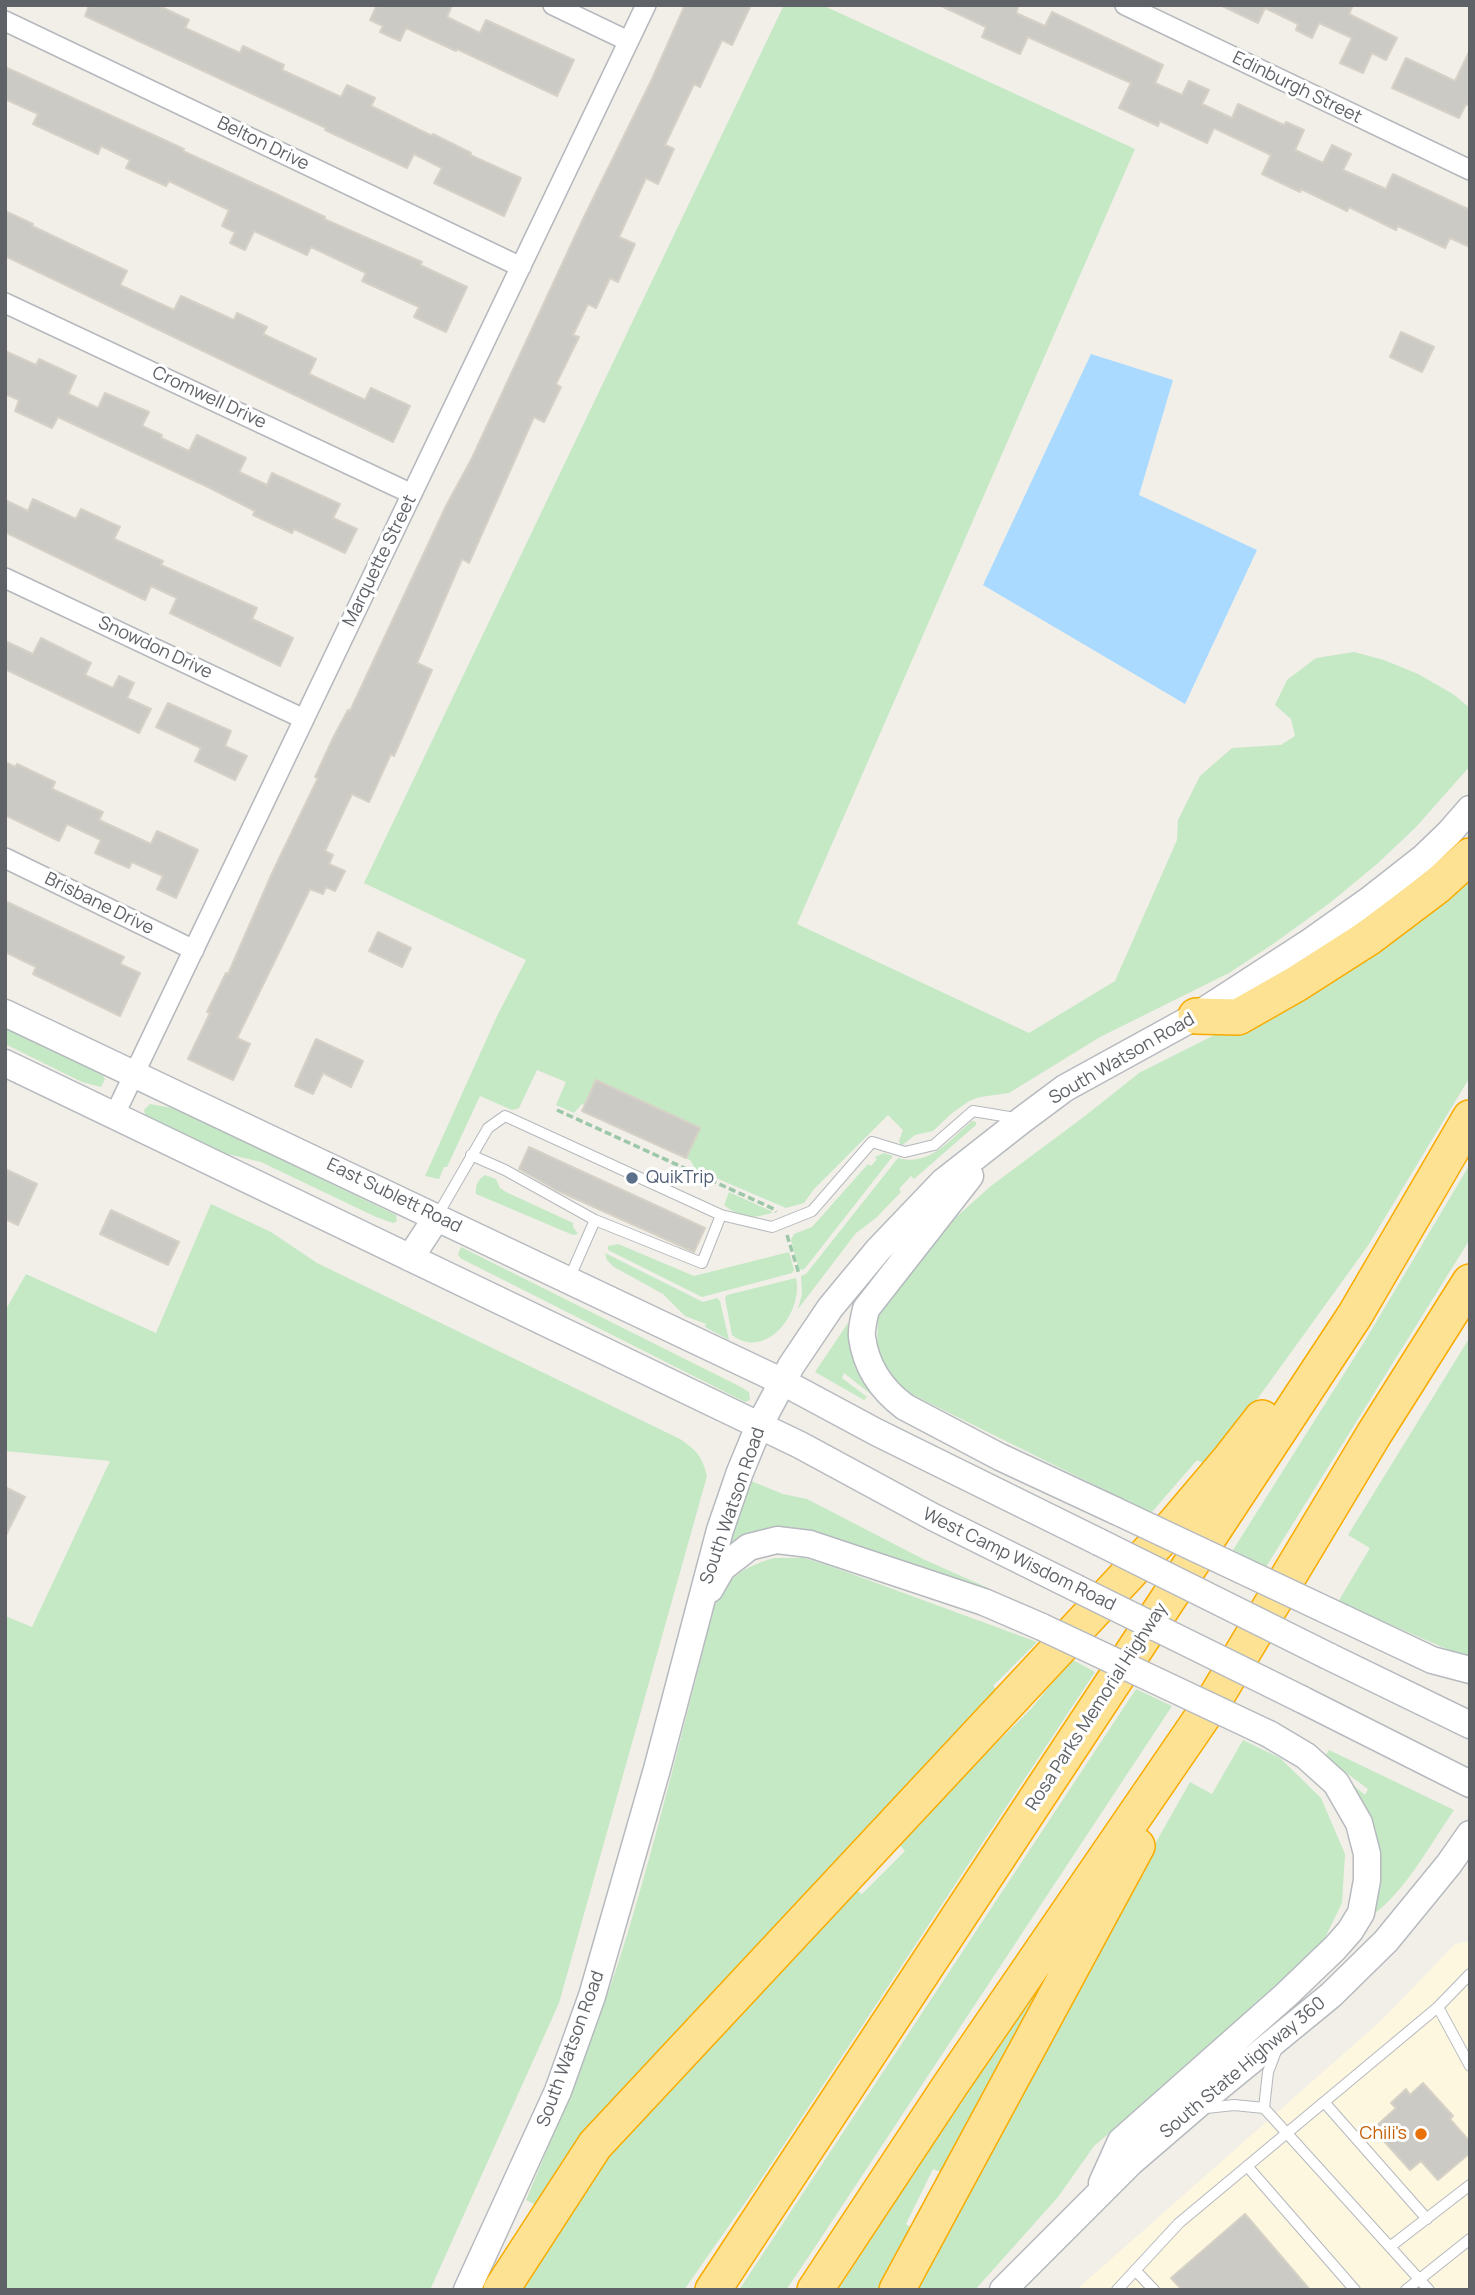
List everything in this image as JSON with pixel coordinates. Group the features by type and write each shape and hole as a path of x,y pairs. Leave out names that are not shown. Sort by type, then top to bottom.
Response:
{"highway":[{"path":"1196,1016 1238,1017 1296,984 1368,938 1437,886 1470,856"},
{"name":"Rosa Parks Memorial Highway","path":"713,2290 1355,1315 1470,1118"},
{"path":"897,2290 1216,1697 1374,1434 1470,1282"},
{"path":"501,2290 595,2145 1174,1525 1230,1459 1325,1334 1355,1315"},
{"path":"815,2290 951,2084 1216,1697"}],"main road":[{"name":"South Watson Road","path":"467,2290 558,2091 592,1996 657,1769 720,1530 759,1426 783,1382 830,1308 877,1250 943,1182 1022,1120 1065,1088 1196,1016 1307,944 1423,858 1470,809"},
{"name":"East Sublett Road","path":"5,1013 135,1072 783,1382"},
{"path":"5,1063 759,1426"},
{"path":"996,1142 866,1309 862,1336 869,1362 879,1383 905,1407 1000,1457 1432,1660 1470,1670"},
{"path":"410,1258 437,1217"},
{"path":"783,1382 888,1438 1470,1725"},
{"name":"West Camp Wisdom Road","path":"759,1426 800,1445 933,1517 1470,1784"},
{"path":"700,1606 722,1568 749,1548 777,1540 810,1544 984,1602 1042,1627 1269,1734 1306,1756 1336,1783 1359,1823 1367,1854 1367,1880 1361,1913 1350,1931 1325,1957 1121,2141 1097,2194"},
{"name":"South State Highway 360","path":"1003,2290 1097,2194 1191,2110 1331,1995 1386,1941 1470,1834"}],"street":[{"path":"553,5 628,41"},
{"name":"Marquette Street","path":"114,1116 646,5"},
{"name":"Edinburgh Street","path":"1125,5 1470,170"},
{"name":"Belton Drive","path":"5,21 521,267"},
{"name":"Cromwell Drive","path":"5,303 412,494"},
{"name":"Snowdon Drive","path":"5,578 304,719"},
{"name":"Brisbane Drive","path":"5,858 194,950"}],"lane":[{"path":"437,1217 488,1128 505,1116 721,1216 772,1227 812,1211 872,1142 905,1152 934,1145 973,1111 1022,1120"},
{"path":"471,1154 595,1220 702,1263 721,1216"},
{"path":"568,1280 595,1220"},
{"path":"1117,2290 1179,2223 1438,2007 1470,1974"},
{"path":"1438,2007 1470,2066"},
{"path":"1264,2108 1268,2072 1285,2032"},
{"path":"1324,2102 1427,2219"},
{"path":"1191,2110 1221,2105 1253,2105 1264,2108 1429,2290"},
{"path":"1247,2166 1355,2290"},
{"path":"1391,2246 1470,2186"},
{"path":"1406,2290 1470,2239"},
{"path":"1135,2270 1154,2290"}],"path":[{"path":"557,1110 774,1209"},
{"path":"788,1237 799,1275"}],"shaded area":[{"path":"1470,1941 1470,2290 1076,2290 1383,2019 1455,1944"}],"green space":[{"path":"784,5 822,5 1135,149 797,924 1029,1033 1115,981 1177,840 1178,820 1200,776 1232,748 1281,745 1295,736 1291,719 1275,705 1287,680 1316,658 1354,652 1384,660 1418,674 1453,694 1470,708 1470,766 1416,827 1377,864 1331,902 1229,973 1100,1037 1009,1093 969,1101 933,1131 915,1135 901,1146 899,1141 903,1130 888,1115 814,1189 804,1203 786,1208 695,1169 686,1158 700,1128 596,1080 584,1105 574,1113 556,1105 566,1082 537,1070 519,1108 512,1110 480,1096 439,1179 425,1176 497,1016 526,960 364,883"},
{"path":"1470,871 1470,1077 1367,1247 1209,1466 1197,1460 1151,1513 903,1390 884,1367 877,1348 878,1316 888,1291 926,1244 991,1186 1139,1073 1278,1003"},
{"path":"5,1027 102,1074 105,1079 101,1087 82,1082 5,1044"},
{"path":"150,1104 172,1108 206,1123 396,1215 397,1221 393,1223 376,1217 261,1162 211,1150 146,1117 144,1110"},
{"path":"972,1121 976,1122 976,1125 914,1179 911,1176 899,1189 901,1192 876,1218 856,1233 798,1309 802,1294 801,1276 806,1274 898,1158 920,1159 929,1155"},
{"path":"884,1153 893,1156 806,1267 799,1269 791,1240 794,1234 812,1227 868,1164 871,1166 877,1159 875,1157"},
{"path":"1470,1164 1470,1239 1266,1567 1233,1550 1366,1339"},
{"path":"485,1175 496,1179 500,1188 506,1192 573,1223 578,1234 573,1235 476,1194 478,1183"},
{"path":"729,1192 772,1213 752,1217 736,1213 724,1205"},
{"path":"211,1204 271,1232 317,1263 680,1439 698,1455 707,1476 559,2003 430,2290 5,2290 5,1616 32,1627 110,1461 5,1451 5,1311 26,1274 156,1333"},
{"path":"618,1244 694,1276 789,1252 794,1270 792,1273 702,1297 608,1250 608,1246"},
{"path":"461,1247 739,1386 749,1392 750,1400 745,1402 460,1258 458,1254"},
{"path":"605,1253 703,1302 717,1298 729,1340 705,1327 706,1324 685,1316 663,1294 614,1267 607,1260"},
{"path":"796,1278 794,1304 780,1329 758,1342 745,1342 732,1335 725,1298 727,1295"},
{"path":"848,1323 851,1351 872,1395 844,1373 842,1378 867,1397 864,1400 815,1372"},
{"path":"1470,1337 1470,1659 1338,1602 1370,1548 1348,1535"},
{"path":"751,1481 783,1494 807,1499 923,1559 988,1588 987,1592 894,1558 813,1534 730,1544"},
{"path":"774,1558 804,1558 830,1566 1037,1642 993,1686 1002,1695 647,2063 601,2118 538,2206 526,2200 593,2034 628,1932 714,1608 724,1589 737,1575 753,1565"},
{"path":"1071,1659 1095,1672 756,2187 684,2290 509,2290 615,2138 808,1934 834,1916 857,1891 862,1894 905,1851 899,1844 919,1820 1032,1708"},
{"path":"1136,1689 1172,1706 786,2290 739,2290"},
{"path":"1243,1740 1280,1758 1321,1798 1345,1854 1342,1903 1319,1950 1231,2030 1094,2146 1058,2197 975,2290 914,2290 1116,1913 1190,1782 1212,1794"},
{"path":"1329,1750 1454,1810 1406,1882 1371,1916 1347,1780 1365,1795 1368,1789 1325,1757"},
{"path":"1075,1925 941,2172 933,2169 906,2224 915,2231 882,2290 838,2290"}],"water":[{"path":"1091,354 1173,380 1139,495 1257,550 1185,704 983,585"}],"building":[{"path":"89,5 157,5 189,20 185,28 240,53 243,46 284,65 282,70 341,97 347,85 375,98 371,106 521,178 504,216 434,183 442,168 414,154 407,168 85,16"},
{"path":"377,5 452,5 447,17 480,33 486,20 574,60 557,96 406,28 400,41 380,32 383,26 370,20"},
{"path":"685,5 751,5 732,45 722,40 700,87 694,84 665,145 674,149 658,184 646,178 619,237 635,244 618,282 610,278 596,308 588,304 573,335 579,337 556,384 561,387 544,422 534,417 469,563 462,559 417,663 432,670 394,756 391,754 369,802 352,794 325,851 333,855 329,864 345,871 335,891 326,887 323,894 310,889 237,1038 250,1044 233,1080 188,1059 210,1013 207,1012 226,973 228,974 318,778 315,777 333,738 348,710 350,711 446,506 472,458"},
{"path":"939,5 1019,5 1016,13 1045,26 1052,12 1163,65 1155,83 1182,95 1189,81 1209,90 1202,104 1232,118 1238,104 1284,125 1286,122 1304,130 1295,150 1323,163 1332,145 1351,154 1343,170 1386,189 1393,174 1470,210 1470,247 1450,238 1445,248 1398,226 1396,230 1349,207 1347,211 1301,189 1300,192 1262,174 1271,155 1214,128 1207,143 1160,121 1158,126 1119,108 1131,83 1028,37 1020,54 982,37 986,27"},
{"path":"1220,5 1353,5 1349,14 1397,38 1386,60 1372,53 1363,73 1340,63 1352,38 1319,23 1312,38 1296,30 1298,24 1265,8 1258,23"},
{"path":"1470,50 1470,106 1466,104 1459,118 1392,88 1406,58 1455,81"},
{"path":"5,67 184,149 183,151 325,217 324,219 422,262 420,265 467,287 446,332 414,317 419,307 362,281 366,273 311,247 307,255 254,231 245,250 230,243 235,232 222,226 229,210 169,181 166,186 126,168 130,160 101,146 98,154 33,124 38,114 5,99"},
{"path":"5,211 127,271 120,285 174,310 181,296 234,320 237,313 267,327 263,334 316,359 309,374 365,400 371,388 410,406 393,442 5,256"},
{"path":"1401,332 1434,347 1422,372 1390,357"},
{"path":"5,351 36,365 39,359 76,376 68,394 98,408 105,393 149,412 142,426 189,451 197,435 246,458 239,472 267,485 272,473 340,504 333,518 357,529 345,553 294,529 292,533 253,515 255,511 210,488 58,417 52,428 15,411 19,400 5,394"},
{"path":"33,499 76,519 81,509 120,527 114,539 163,561 161,565 257,608 252,619 293,638 280,666 170,613 177,598 151,586 145,600 5,532 5,500 28,511"},
{"path":"41,638 91,663 85,675 113,688 119,676 134,683 127,698 151,709 139,733 5,669 5,641 33,654"},
{"path":"168,703 231,731 225,746 247,756 235,780 195,761 201,748 156,727"},
{"path":"5,762 15,767 17,764 55,782 52,789 103,812 99,820 151,844 157,831 198,850 176,898 157,889 163,876 132,862 129,868 95,853 101,840 67,824 59,841 5,815"},
{"path":"5,901 124,957 120,964 140,973 120,1016 33,974 36,967 5,952"},
{"path":"378,932 411,948 402,967 369,951"},
{"path":"316,1039 363,1061 351,1087 323,1073 313,1094 295,1086"},
{"path":"596,1080 700,1128 686,1158 582,1111"},
{"path":"529,1147 705,1228 694,1252 556,1190 519,1169"},
{"path":"5,1169 37,1184 18,1225 5,1219"},
{"path":"111,1210 179,1242 168,1265 100,1234"},
{"path":"5,1487 25,1497 5,1537"},
{"name":"Chili's","path":"1423,2083 1453,2116 1450,2119 1470,2142 1470,2153 1438,2180 1421,2161 1410,2170 1373,2129 1396,2108 1391,2103 1406,2089 1410,2095"},
{"path":"1245,2214 1310,2290 1182,2290 1171,2278"}],"place":[{"name":"QuikTrip","path":"632,1178"},
{"name":"Chili's","path":"1421,2134"}]}
